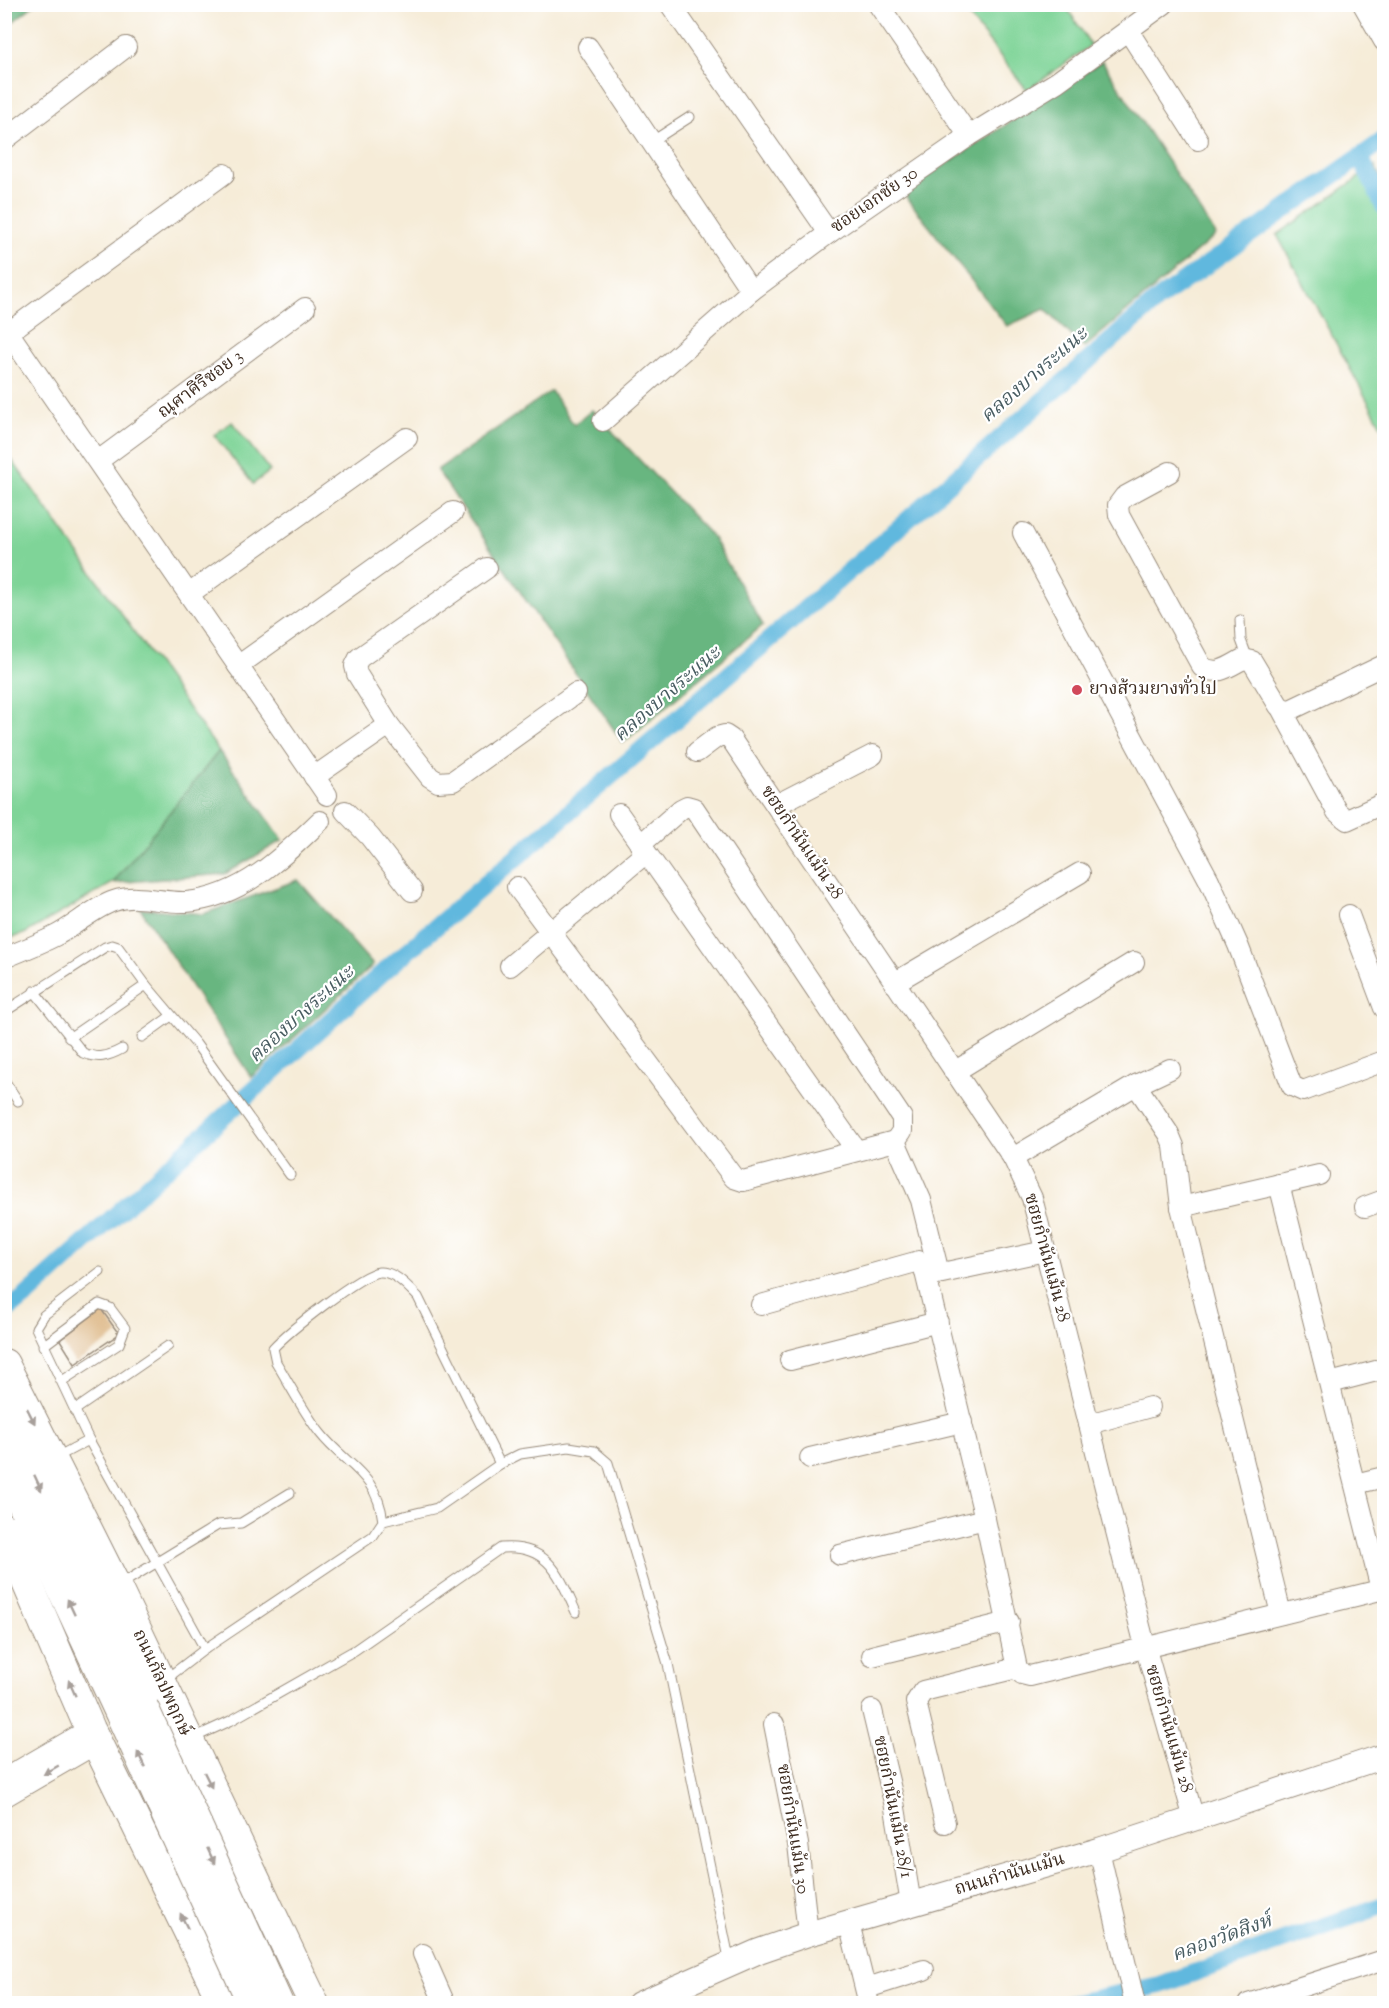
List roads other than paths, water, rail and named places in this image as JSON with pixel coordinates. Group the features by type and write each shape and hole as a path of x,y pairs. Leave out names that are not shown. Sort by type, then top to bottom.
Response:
{"main road":[{"name":"ถนนกัลปพฤกษ์","path":"4,1364 116,1587 314,2004"},
{"name":"ถนนกัลปพฤกษ์","path":"4,1411 253,2004"},
{"name":"ถนนกัลปพฤกษ์","path":"4,1464 132,1712 278,2004"},
{"path":"4,1529 94,1736 224,2004"},
{"path":"210,1973 231,1990 253,1998 265,1999 281,1994 288,1985 291,1973 286,1943"}],"street":[{"path":"670,4 830,232"},
{"path":"878,4 969,136"},
{"name":"ซอยเอกชัย 30","path":"603,421 751,291 830,232 969,136 1057,82 1129,32 1164,4"},
{"path":"1363,4 1384,41"},
{"path":"1129,32 1198,140"},
{"path":"4,140 126,47"},
{"path":"588,47 751,291"},
{"path":"224,174 7,329 314,777 327,795 340,799 345,811 370,837 412,891"},
{"name":"ณุศาศิริซอย 3","path":"98,461 305,308"},
{"path":"189,594 407,438"},
{"path":"1170,472 1124,497 1118,505 1119,515 1202,667 1212,672 1223,671 1243,658 1252,661 1282,710 1337,812 1347,820 1384,803"},
{"path":"238,666 453,512"},
{"path":"1023,533 1209,880 1238,945 1292,1086 1303,1091 1384,1061"},
{"path":"487,568 359,658 355,666 357,674 389,725 430,777 446,783 453,781 576,693"},
{"path":"1282,710 1288,711 1326,695 1384,665"},
{"path":"314,777 389,725"},
{"name":"ซฮยกำนันแม้น 28","path":"697,752 717,737 725,735 731,739 1013,1158 1032,1198 1145,1646 1194,1819"},
{"path":"776,805 873,755"},
{"path":"320,821 316,808 319,800 327,795"},
{"path":"510,966 552,933 643,849 681,809 687,806 694,808 902,1118 902,1131 895,1141 743,1181 734,1178 552,933 516,887"},
{"path":"320,821 329,824 337,822 345,811"},
{"path":"619,814 856,1150"},
{"path":"4,958 56,936 112,902 127,898 189,902 229,891 277,861 320,821"},
{"path":"894,983 1080,873"},
{"path":"1349,915 1384,1008"},
{"path":"954,1072 1134,962"},
{"path":"1013,1158 1136,1085 1170,1069"},
{"path":"1136,1085 1169,1134 1174,1146 1181,1207 1281,1614"},
{"path":"895,1141 921,1200 939,1322 1009,1622 1017,1668 1022,1674 1030,1676 1383,1589 1279,1184"},
{"path":"1181,1207 1318,1175"},
{"path":"1365,1207 1384,1200"},
{"path":"933,1274 1046,1251"},
{"path":"761,1305 919,1261 933,1274"},
{"path":"790,1360 939,1322"},
{"path":"1330,1383 1384,1369"},
{"path":"1089,1424 1150,1407"},
{"path":"810,1458 962,1422"},
{"path":"1355,1484 1384,1477"},
{"path":"840,1555 985,1519"},
{"path":"872,1656 1009,1622"},
{"path":"945,1823 920,1723 916,1702 918,1695 1017,1668"},
{"name":"ซฮยกำนันแม้น 28/1","path":"872,1710 894,1802 911,1904"},
{"name":"ซฮยกำนันแม้น 30","path":"774,1724 798,1844 808,1934"},
{"path":"4,1779 94,1736"},
{"path":"4,1797 94,1736"},
{"name":"ถนนกำนันแม้น","path":"639,2004 730,1964 808,1934 1099,1850 1384,1756"},
{"path":"1099,1850 1135,2004"},
{"path":"849,1923 868,1996 924,1970"},
{"path":"423,1954 445,2004"},
{"path":"1248,2004 1384,1960"}],"lane":[{"path":"651,142 690,117"},
{"path":"1240,620 1241,640 1248,659"},
{"path":"4,1012 33,991 112,945 118,946 146,985 196,1044 290,1175"},
{"path":"69,1038 146,985"},
{"path":"33,991 83,1053 94,1058 107,1057 122,1050"},
{"path":"142,1037 171,1016"},
{"path":"4,1080 18,1101"},
{"path":"100,1272 44,1315 36,1328 89,1440 205,1648"},
{"path":"161,1683 205,1648 373,1536 383,1521 380,1500 362,1474 321,1434 276,1362 273,1348 288,1331 378,1272 389,1274 403,1282 418,1297 500,1464"},
{"path":"43,1346 99,1304 110,1308 125,1328 119,1344 62,1381"},
{"path":"75,1410 168,1346"},
{"path":"53,1459 89,1440"},
{"path":"383,1521 437,1508 500,1464 520,1454 569,1447 594,1451 608,1463 668,1664 730,1964"},
{"path":"116,1587 218,1526 241,1523 290,1493"},
{"path":"189,1740 230,1721 356,1650 501,1548 517,1547 539,1554 558,1572 576,1612"}],"waterway":[{"name":"คลองบางระแนะ","path":"4,1312 25,1297 381,974 871,552 1157,300 1384,140"},
{"path":"1360,157 1384,206"},
{"name":"คลองวัดสิงห์","path":"1071,2004 1160,1985 1384,1905"}],"place":[{"name":"ยางส้วมยางทั่วไป","path":"1077,690"}]}
